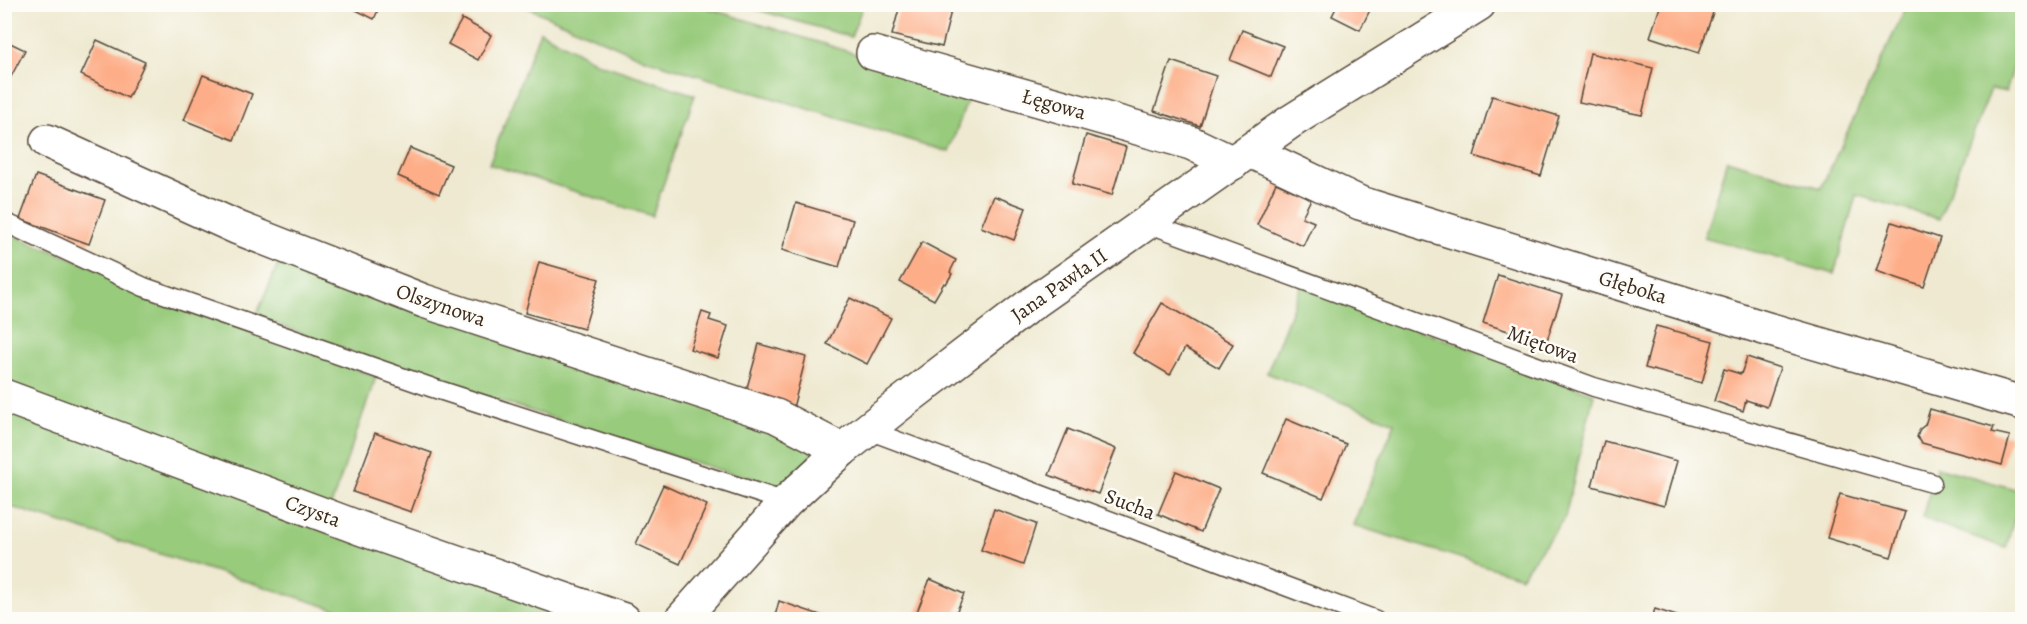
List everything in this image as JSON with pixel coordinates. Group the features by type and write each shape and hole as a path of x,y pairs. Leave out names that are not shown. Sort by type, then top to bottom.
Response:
{"street":[{"name":"Jana Pawła II","path":"681,620 786,502 842,450 1027,307 1290,122 1479,4"},
{"name":"Łęgowa","path":"873,52 1241,157"},
{"name":"Olszynowa","path":"47,141 238,228 424,301 776,416 842,450"},
{"name":"Głęboka","path":"1241,157 1360,203 1764,328 2022,403"},
{"name":"Czysta","path":"4,396 365,530 624,620"}],"lane":[{"path":"4,222 144,287 433,388 786,502"},
{"name":"Miętowa","path":"1147,223 1594,387 1932,483"},
{"name":"Sucha","path":"868,430 1376,620"}],"green space":[{"path":"522,5 697,5 971,89 949,152 645,59"},
{"path":"741,5 863,5 851,37"},
{"path":"1907,5 2022,5 2022,40 2006,92 1991,89 1939,219 1856,195 1834,274 1704,237 1727,160 1821,188"},
{"path":"540,31 597,63 695,95 652,216 489,164"},
{"path":"4,232 376,377 329,511 5,389"},
{"path":"282,255 773,422 814,449 808,460 777,490 766,489 752,477 732,474 391,367 256,316"},
{"path":"1301,286 1594,394 1565,517 1521,577 1353,525 1395,423 1267,373"},
{"path":"4,403 605,619 366,619 5,505"},
{"path":"1937,467 2022,491 2006,548 1922,518"}],"building":[{"path":"344,4 381,4 374,19"},
{"path":"1338,4 1373,4 1360,30 1332,16"},
{"path":"1661,4 1716,4 1699,53 1650,37"},
{"path":"900,5 952,7 942,47 892,35"},
{"path":"462,19 491,35 478,60 448,44"},
{"path":"1242,30 1283,46 1271,77 1230,60"},
{"path":"4,40 25,50 4,90"},
{"path":"97,40 145,62 128,98 81,75"},
{"path":"1590,53 1653,68 1642,115 1579,102"},
{"path":"1171,61 1216,76 1200,126 1154,111"},
{"path":"203,75 252,94 234,140 184,120"},
{"path":"1492,96 1559,116 1541,176 1474,156"},
{"path":"1086,135 1126,147 1112,195 1072,184"},
{"path":"410,148 451,165 439,194 398,176"},
{"path":"36,175 105,200 89,244 20,219"},
{"path":"1276,183 1311,199 1302,217 1314,222 1303,246 1257,225"},
{"path":"994,196 1026,208 1014,240 981,227"},
{"path":"796,203 853,220 839,267 782,250"},
{"path":"1892,222 1940,238 1924,287 1876,271"},
{"path":"922,242 956,260 950,272 952,274 934,300 900,282"},
{"path":"539,262 599,279 584,329 525,313"},
{"path":"1498,275 1562,295 1546,343 1483,323"},
{"path":"850,298 891,318 867,364 827,344"},
{"path":"1162,303 1233,344 1219,368 1185,348 1170,375 1133,353"},
{"path":"702,312 711,315 709,320 728,326 718,358 690,349"},
{"path":"1656,326 1713,341 1702,383 1645,368"},
{"path":"759,344 806,357 793,408 745,395"},
{"path":"1747,357 1780,368 1767,407 1746,400 1743,411 1714,401 1724,369 1741,374"},
{"path":"1930,409 1994,427 1992,432 2010,436 2002,465 1922,443 1917,437 1920,429 1925,425"},
{"path":"1286,419 1346,444 1323,498 1263,473"},
{"path":"1068,429 1116,449 1098,494 1049,475"},
{"path":"375,433 432,453 411,512 353,492"},
{"path":"1604,441 1677,461 1664,506 1592,486"},
{"path":"1176,471 1219,489 1201,532 1158,514"},
{"path":"663,485 707,505 680,564 636,544"},
{"path":"1840,494 1905,512 1891,557 1827,538"},
{"path":"994,509 1036,524 1023,565 981,550"},
{"path":"930,579 964,594 953,620 921,620 915,617"},
{"path":"779,601 826,617 826,620 774,620"},
{"path":"1655,609 1686,619 1686,620 1651,620"}]}
